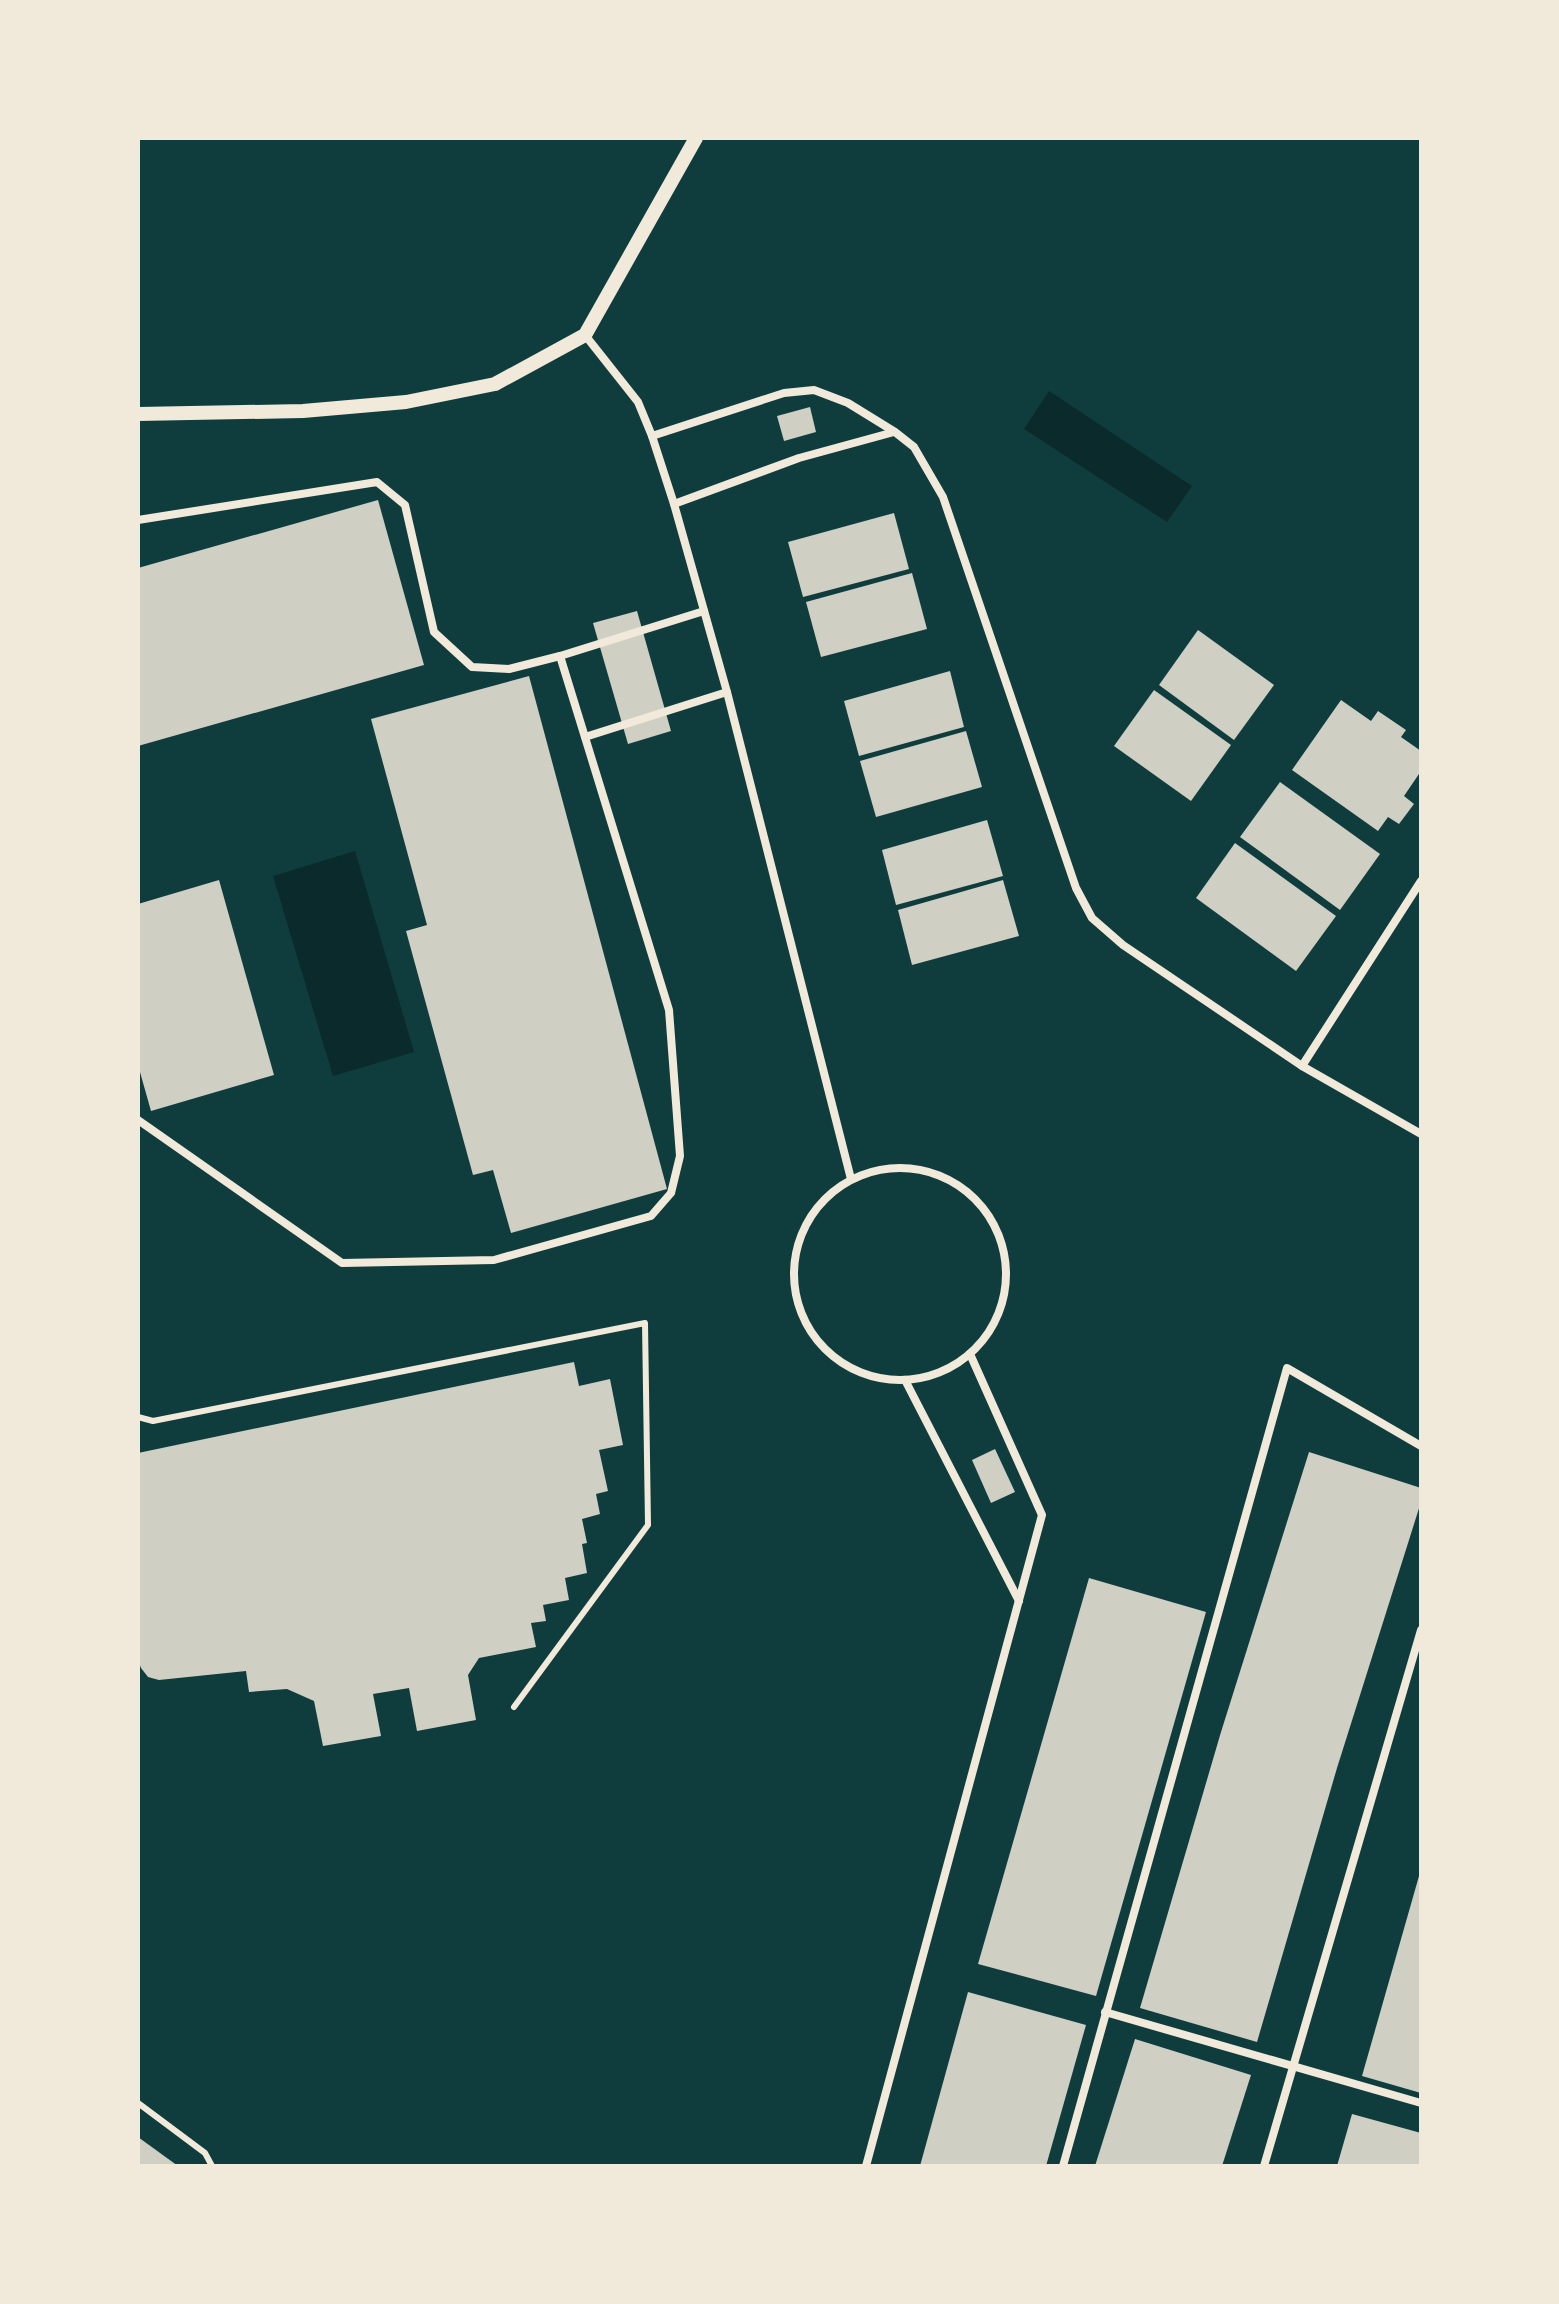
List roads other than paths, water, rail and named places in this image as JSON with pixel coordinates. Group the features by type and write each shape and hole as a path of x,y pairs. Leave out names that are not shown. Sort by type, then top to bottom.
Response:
{"street":[{"path":"138,414 303,411 406,402 495,384 585,335 696,138"},
{"path":"585,335 638,402 674,504 727,692 851,1179"},
{"path":"652,436 784,393 814,390 848,403 914,447 943,497 1076,888 1092,918 1123,945 1302,1066 1421,1134"},
{"path":"674,504 799,458 895,432"},
{"path":"138,520 377,482 405,505 434,632 472,667 509,669 704,611"},
{"path":"138,1120 342,1263 494,1260 651,1216 671,1193 680,1156 669,1010 560,656"},
{"path":"585,737 727,692"},
{"path":"1302,1066 1421,881"},
{"path":"884,1168 918,1168 951,1179 978,1200 997,1228 1007,1261 1005,1295 993,1328 970,1354 941,1373 905,1380 869,1377 837,1361 812,1334 797,1302 794,1266 802,1230 822,1200 851,1179 884,1168"},
{"path":"866,2166 1042,1515 970,1354"},
{"path":"1063,2166 1287,1368 1421,1446"},
{"path":"905,1380 1019,1602"},
{"path":"1264,2166 1421,1630"},
{"path":"1105,2012 1421,2103"}],"lane":[{"path":"138,1417 153,1421 645,1323 648,1525 514,1707"},
{"path":"138,2103 205,2153 212,2166"}],"water":[{"path":"1049,391 1192,486 1167,522 1024,429"},
{"path":"355,851 414,1052 333,1076 273,876"}]}
